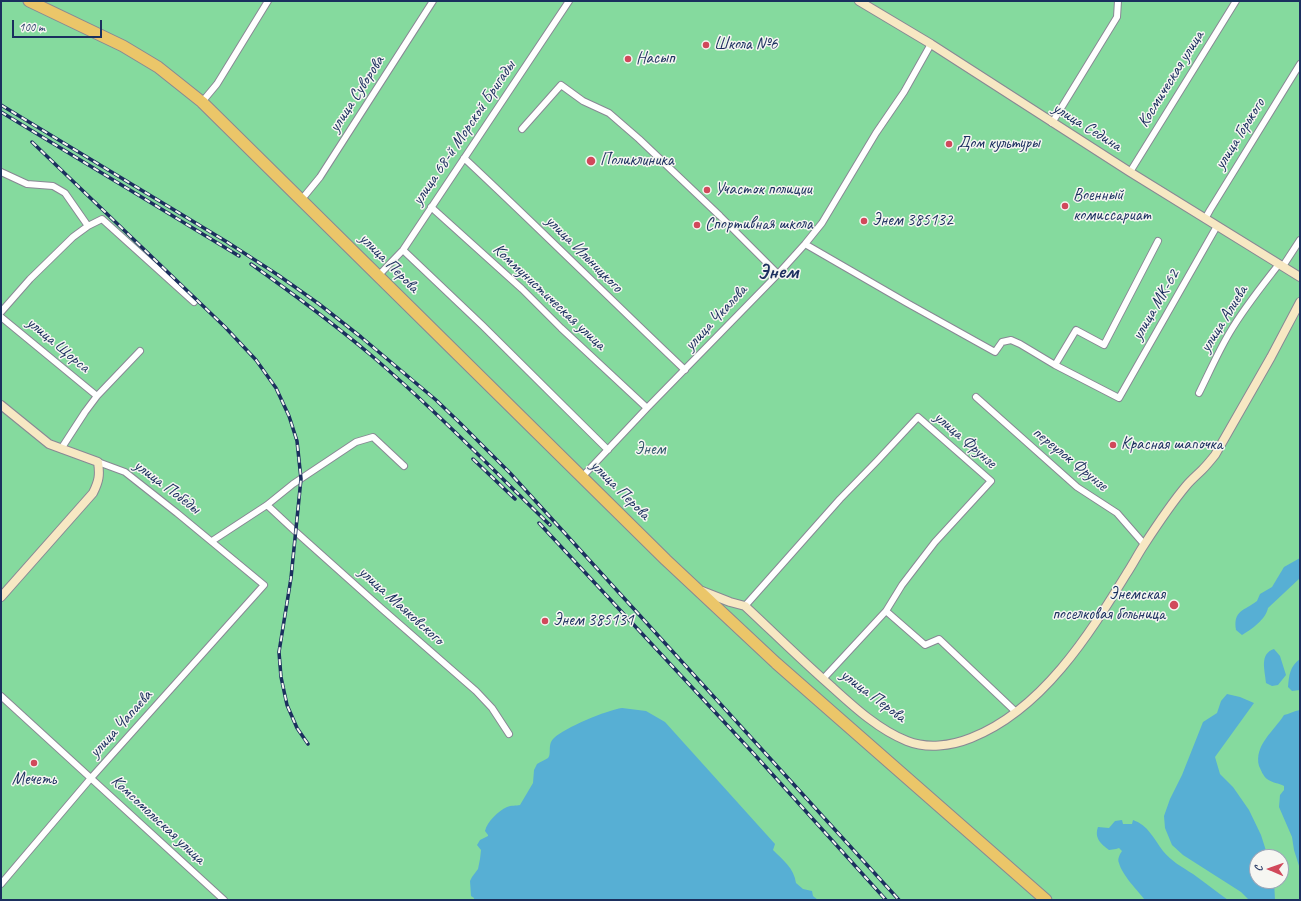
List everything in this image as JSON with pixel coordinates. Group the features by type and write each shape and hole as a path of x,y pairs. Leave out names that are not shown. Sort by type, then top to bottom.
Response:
{"highway":[{"name":"улица Перова","path":"29,1 45,5 123,46 158,67 202,102 666,560 795,679 1046,900"}],"street":[{"path":"202,102 217,84 268,1"},
{"name":"улица Суворова","path":"302,200 320,177 433,1"},
{"name":"улица 68-й Морской Бригады","path":"378,276 403,250 569,1"},
{"name":"улица Седина","path":"859,1 931,44 1130,172 1300,277"},
{"path":"1052,122 1117,17 1118,1"},
{"name":"Космическая улица","path":"1130,172 1236,1"},
{"name":"улица Чкалова","path":"582,477 778,274 822,224 876,132 904,92 931,44"},
{"name":"улица Горького","path":"1206,218 1300,64"},
{"path":"522,129 561,85 583,101 608,113 639,139 778,274"},
{"name":"улица Ильницкого","path":"464,158 685,370"},
{"path":"1,172 27,184 53,186 65,193 88,226"},
{"name":"Коммунистическая улица","path":"431,207 522,289 561,328 647,408"},
{"path":"1,312 30,279 73,237 88,226 102,219 194,302"},
{"name":"улица МК-62","path":"1055,365 1119,398 1217,226"},
{"name":"улица Алиева","path":"1199,393 1229,332 1256,293 1281,265 1300,240"},
{"path":"805,244 995,352 1002,342 1011,340 1055,365 1076,330 1104,345 1158,241"},
{"name":"улица Перова","path":"403,250 483,326 608,450"},
{"name":"улица Перова","path":"696,588 730,602 745,606 851,704 893,735 908,742 928,746 948,745 964,741 984,733 1016,712 1029,701 1057,674 1068,660 1098,619 1144,544 1187,484 1215,455 1300,302"},
{"name":"улица Щорса","path":"1,316 97,396"},
{"path":"61,449 97,396 140,351"},
{"name":"переулок Фрунзе","path":"976,397 1077,486 1117,513 1144,544"},
{"name":"улица Победы","path":"1,405 49,444 125,472 212,541 264,585"},
{"name":"улица Фрунзе","path":"745,606 840,499 918,417 991,481 935,542 902,585 886,611 823,679"},
{"path":"212,541 267,505 293,484 356,442 373,436 404,466"},
{"path":"1,597 92,493 98,482 100,473 98,462"},
{"name":"улица Маяковского","path":"267,505 476,691 492,708 509,734"},
{"name":"улица Чапаева","path":"1,884 91,778 264,585"},
{"path":"886,611 925,645 939,639 1016,712"},
{"name":"Комсомольская улица","path":"1,696 224,900"}],"green space":[{"name":"Энем","path":"1,1 1300,1 1300,900 1,900"}],"water":[{"path":"1300,558 1300,578 1268,608 1267,612 1258,624 1242,635 1236,630 1236,618 1240,612 1257,601 1260,594 1272,587 1284,567"},
{"path":"1274,649 1280,656 1286,675 1278,685 1272,686 1266,683 1264,663 1266,655 1269,651"},
{"path":"1300,659 1300,690 1292,691 1288,687 1290,675 1292,668"},
{"path":"1227,694 1240,697 1254,703 1215,757 1220,774 1233,787 1249,810 1261,835 1265,849 1249,849 1249,889 1274,889 1275,900 1249,900 1241,892 1183,855 1172,845 1165,828 1164,816 1170,799 1182,775 1203,722 1217,713 1221,701"},
{"path":"622,708 646,711 665,722 775,844 773,850 793,873 796,883 803,889 812,891 813,896 818,900 474,900 471,896 470,881 478,869 480,859 481,850 477,845 480,840 488,836 485,831 486,828 497,814 509,806 520,805 533,783 534,770 537,764 548,758 550,754 552,740 567,729 586,720 615,709"},
{"path":"1300,710 1300,869 1294,850 1292,837 1279,807 1280,795 1284,790 1284,786 1266,778 1259,766 1258,758 1262,745 1284,715"},
{"path":"1122,820 1123,824 1132,824 1133,820 1143,825 1170,858 1228,900 1145,900 1121,868 1118,860 1122,851 1119,848 1109,850 1098,838 1098,827 1109,828 1115,821"}],"railway":[{"path":"1,105 227,242 278,275 319,304 361,337 436,400 510,473 899,900"},
{"path":"1,112 239,256"},
{"path":"32,142 225,327 256,360 276,388 289,416 297,441 301,479 291,578 279,652 281,677 287,705 297,728 308,744"},
{"path":"251,264 312,308 395,376 550,525"},
{"path":"473,459 515,499"},
{"path":"539,523 754,754 886,900"}],"place":[{"name":"Школа №6","path":"706,45"},
{"name":"Насып","path":"628,59"},
{"name":"Дом культуры","path":"949,144"},
{"name":"Поликлиника","path":"591,161"},
{"name":"Участок полиции","path":"707,190"},
{"name":"Военный комиссариат","path":"1065,206"},
{"name":"Энем 385132","path":"864,221"},
{"name":"Спортивная школа","path":"697,225"},
{"name":"Красная шапочка","path":"1113,445"},
{"name":"Энемская поселковая больница","path":"1174,605"},
{"name":"Энем 385131","path":"545,621"},
{"name":"Мечеть","path":"34,763"}],"district":[{"name":"Энем","path":"778,272"}]}
